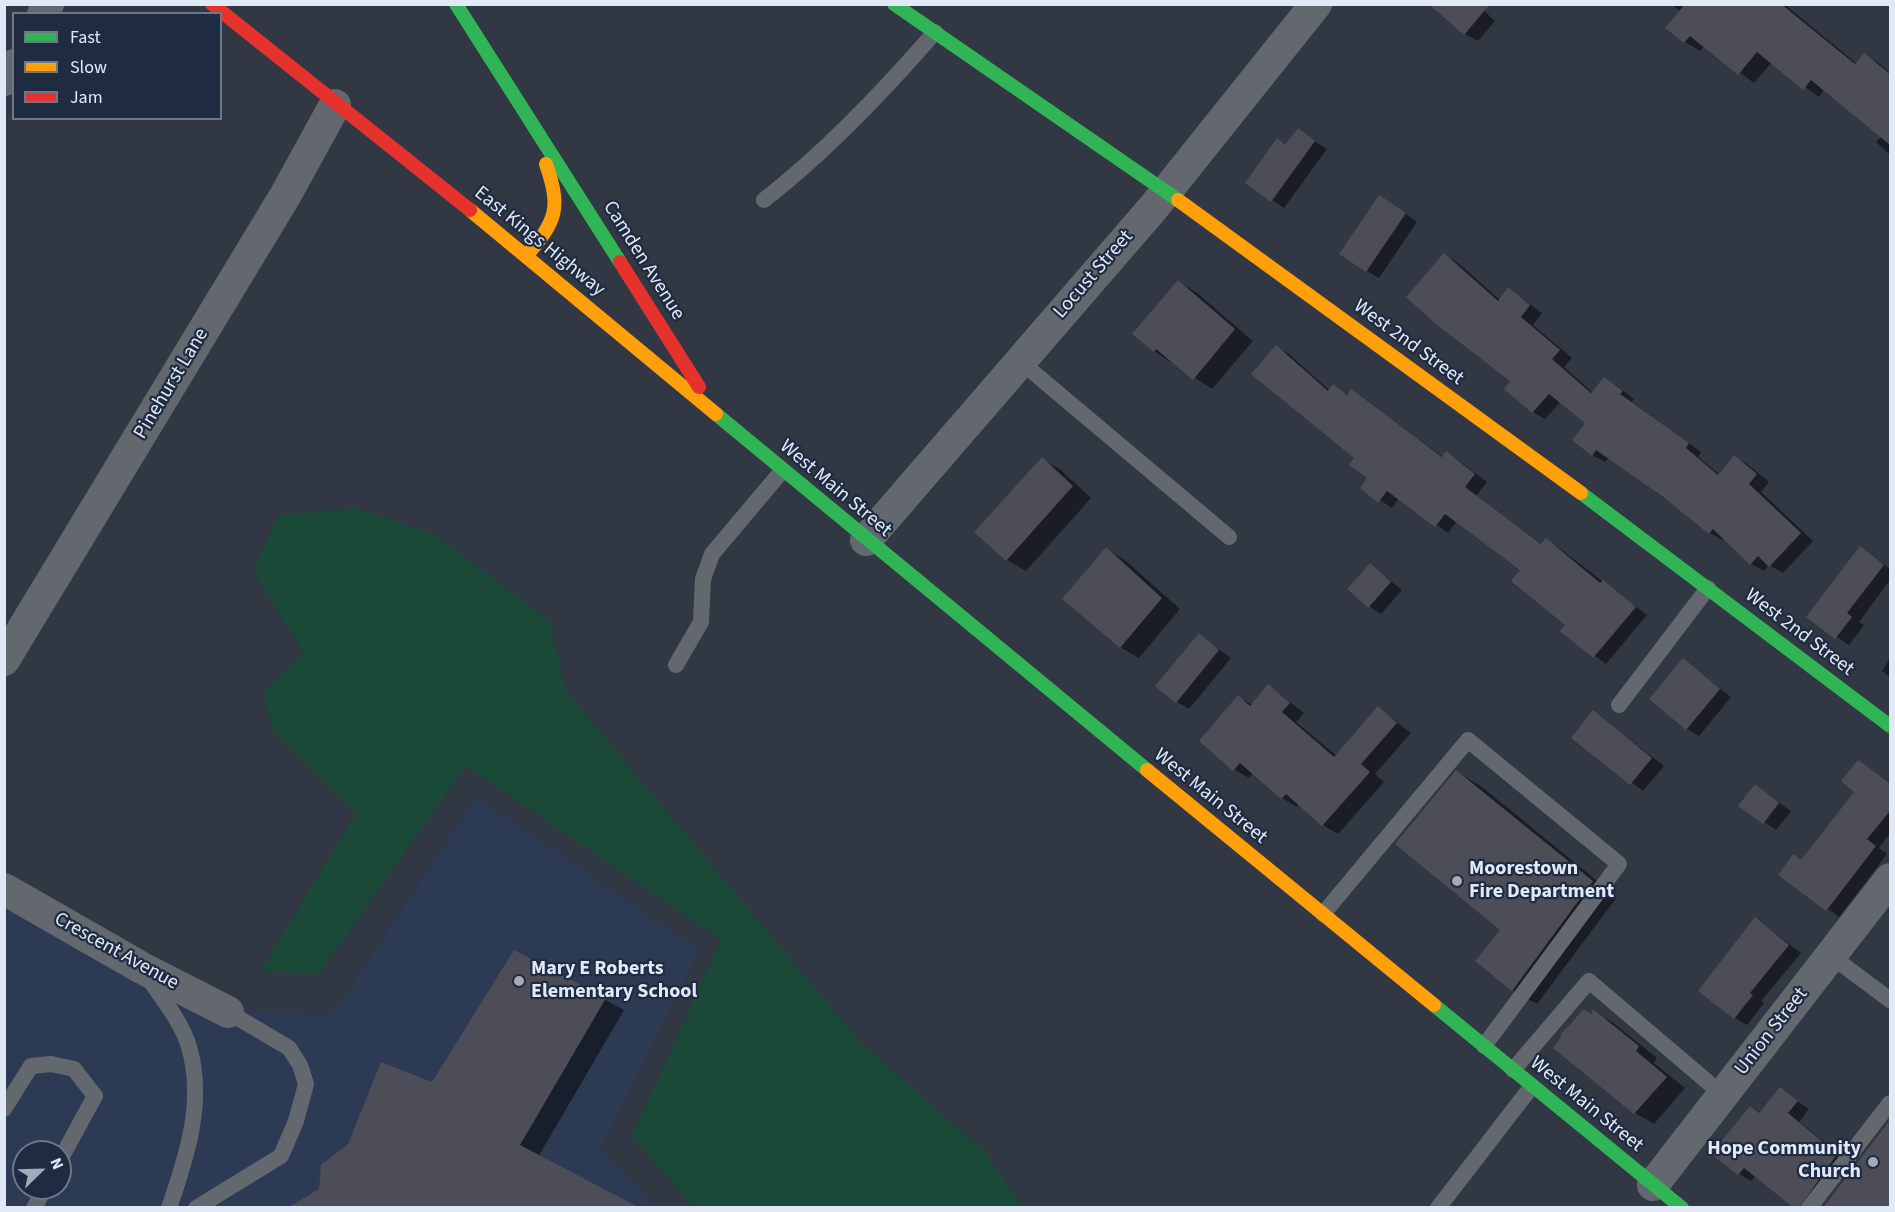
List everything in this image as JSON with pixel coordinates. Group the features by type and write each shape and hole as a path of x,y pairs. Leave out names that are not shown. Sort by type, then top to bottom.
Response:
{"main road":[{"name":"Camden Avenue","path":"456,4 716,414"},
{"name":"West 2nd Street","path":"894,4 1167,190 1708,588 1890,726"},
{"name":"East Kings Highway","path":"222,12 335,105 527,255 716,414"},
{"name":"Camden Avenue","path":"527,255 551,225 558,198 534,130"},
{"name":"West Main Street","path":"716,414 782,471 1669,1200"}],"street":[{"name":"Locust Street","path":"866,540 1167,190 1316,4"},
{"path":"4,80 12,67"},
{"name":"Pinehurst Lane","path":"4,660 285,196 309,148 335,105"},
{"name":"Union Street","path":"1669,1200 1723,1095 1890,879"},
{"name":"Crescent Avenue","path":"9,902 228,1012"}],"lane":[{"path":"764,200 799,173 870,105 935,32"},
{"path":"1021,362 1229,537"},
{"path":"676,665 701,622 703,579 712,554 782,471"},
{"path":"1619,705 1708,588"},
{"path":"1323,914 1467,740 1610,856 1619,864 1484,1046"},
{"path":"1831,956 1890,1000"},
{"path":"142,968 189,1045 196,1090 188,1155 169,1208"},
{"path":"1513,1070 1589,981 1723,1095"},
{"path":"196,1208 281,1156 296,1121 306,1084 300,1065 289,1048 228,1012"},
{"path":"4,1109 31,1066 51,1064 74,1069 95,1096 71,1140"},
{"path":"1438,1208 1532,1086"},
{"path":"1809,1208 1890,1103"}],"shaded area":[{"name":"Mary E Roberts Elementary School","path":"476,797 699,950 600,1150 657,1207 5,1208 4,920 17,897 228,1012 334,1013"}],"green space":[{"path":"356,508 435,535 549,620 566,691 861,1043 985,1152 1023,1207 693,1207 632,1136 721,940 466,766 318,975 261,970 356,813 273,731 263,693 304,653 253,571 278,515"}],"building":[{"path":"1429,4 1490,4 1464,35"},
{"path":"1685,4 1781,4 1855,64 1864,53 1890,74 1890,145 1811,80 1803,90 1757,52 1738,75 1690,36 1684,43 1665,28"},
{"path":"1298,128 1315,141 1271,202 1245,183 1277,138 1285,145"},
{"path":"1379,195 1406,213 1366,272 1339,254"},
{"path":"1444,253 1498,301 1508,287 1530,305 1521,317 1560,350 1552,359 1591,393 1604,377 1623,391 1620,394 1689,443 1686,448 1718,475 1734,455 1757,474 1749,484 1801,533 1769,567 1758,556 1750,565 1713,529 1709,534 1663,497 1596,450 1592,456 1572,440 1585,423 1549,394 1532,413 1504,389 1510,381 1436,324 1406,297"},
{"path":"1178,280 1235,329 1193,380 1156,349 1154,352 1132,334"},
{"path":"1276,345 1328,391 1333,384 1347,395 1351,389 1442,457 1446,451 1475,474 1465,487 1541,544 1546,538 1600,583 1603,580 1636,607 1593,658 1560,631 1565,625 1511,581 1520,570 1445,514 1435,527 1387,491 1378,503 1360,488 1367,478 1349,465 1354,458 1251,374"},
{"path":"1042,457 1073,486 1006,561 974,532"},
{"path":"1860,546 1884,565 1847,613 1852,617 1835,639 1806,617"},
{"path":"1106,547 1162,598 1120,648 1062,599"},
{"path":"1370,563 1391,582 1368,608 1347,589"},
{"path":"1199,633 1219,650 1176,703 1155,686"},
{"path":"1683,658 1720,689 1686,730 1649,699"},
{"path":"1268,684 1290,703 1282,712 1334,757 1378,706 1397,723 1361,764 1370,772 1322,826 1286,794 1281,799 1240,763 1233,771 1199,741 1238,695 1250,706"},
{"path":"1593,710 1652,758 1630,785 1571,738"},
{"path":"1858,760 1890,783 1890,811 1867,839 1876,846 1826,911 1778,875 1793,854 1801,860 1854,792 1841,781"},
{"path":"1456,770 1593,881 1512,991 1475,961 1500,930 1395,844"},
{"path":"1755,784 1779,803 1763,824 1738,806"},
{"path":"1755,917 1789,945 1750,993 1753,995 1734,1019 1698,991"},
{"path":"514,950 606,998 520,1145 640,1208 287,1208 319,1189 321,1165 348,1144 381,1062 432,1082"},
{"path":"1584,1009 1591,1014 1593,1009 1639,1046 1636,1051 1667,1077 1634,1114 1553,1048 1561,1034"},
{"path":"1780,1087 1798,1101 1788,1113 1837,1154 1799,1208 1794,1208 1744,1168 1738,1175 1711,1154 1750,1106 1759,1113"},
{"name":"Hope Community Church","path":"1890,1120 1890,1208 1823,1208"}],"traffic: fast":[{"path":"456,4 620,262"},
{"path":"894,4 1178,200"},
{"path":"716,414 1147,770"},
{"path":"1581,493 1890,726"},
{"path":"1434,1005 1682,1208"}],"traffic: slow":[{"path":"527,255 545,232 553,213 554,192 546,164"},
{"path":"1178,200 1581,493"},
{"path":"470,210 716,414"},
{"path":"1147,770 1434,1005"}],"traffic: jam":[{"path":"212,4 470,210"},
{"path":"620,262 699,387"}],"place":[{"name":"Moorestown Fire Department","path":"1457,881"},
{"name":"Mary E Roberts Elementary School","path":"519,981"},
{"name":"Hope Community Church","path":"1873,1162"}]}
